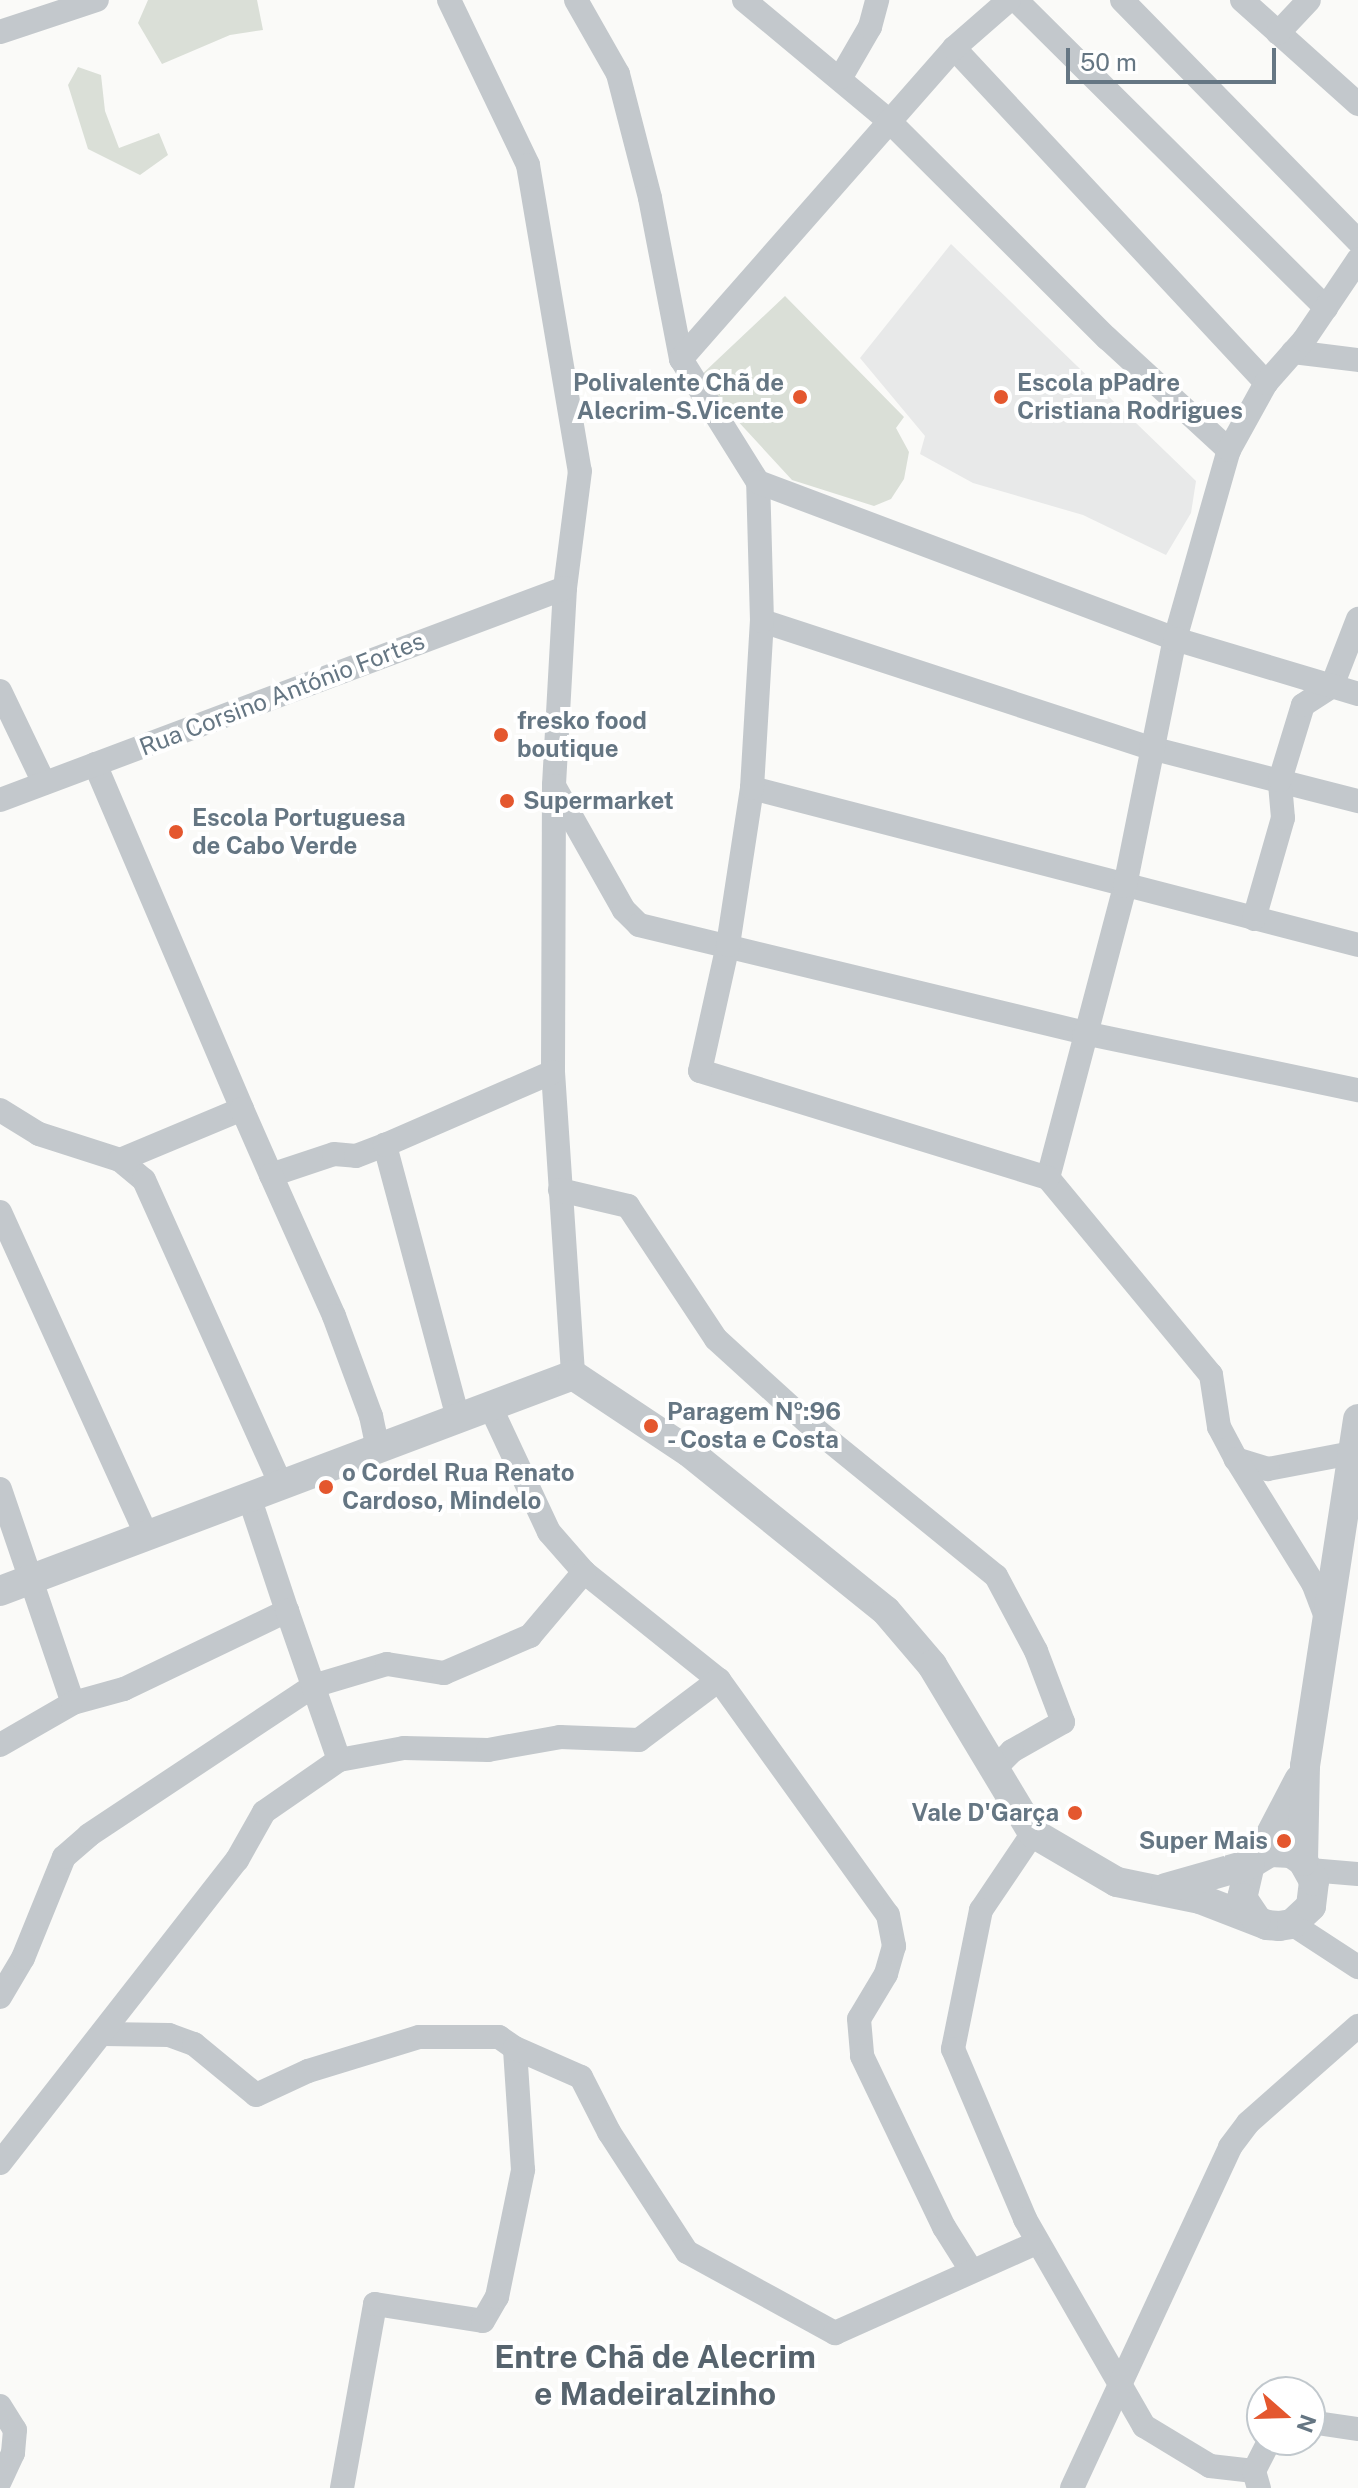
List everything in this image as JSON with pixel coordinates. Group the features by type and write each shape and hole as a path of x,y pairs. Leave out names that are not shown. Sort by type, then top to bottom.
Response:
{"street":[{"path":"0,32 97,0"},
{"path":"449,0 528,165 580,471 565,588 554,785 553,1072 573,1375"},
{"path":"576,0 618,74 650,198 681,359 758,482 762,621 752,788 728,945 700,1071 1048,1178 1211,1375 1219,1427 1313,1583 1326,1617"},
{"path":"744,0 841,77 889,121 1107,338 1229,450"},
{"path":"841,77 870,27 877,0"},
{"path":"681,359 954,48 1009,0"},
{"path":"1016,0 1326,308"},
{"path":"1122,0 1358,241"},
{"path":"1242,0 1358,104"},
{"path":"1278,33 1309,0"},
{"path":"954,48 1266,383"},
{"path":"1048,1178 1125,886 1175,639 1229,450 1266,383 1326,308 1358,260"},
{"path":"1293,352 1358,360"},
{"path":"758,482 1175,639 1358,694"},
{"name":"Rua Corsino António Fortes","path":"0,800 565,588"},
{"path":"1254,919 1283,818 1280,780 1303,705 1332,686 1358,619"},
{"path":"762,621 1151,748 1358,801"},
{"path":"0,691 44,783"},
{"path":"95,764 334,1316 371,1416 378,1448"},
{"path":"554,785 624,910 639,925 1084,1033 1358,1090"},
{"path":"752,788 1358,945"},
{"path":"271,1175 334,1154 356,1156 553,1072"},
{"path":"120,1160 242,1109"},
{"path":"0,1110 39,1134 120,1160 144,1180 281,1485"},
{"path":"385,1145 458,1418"},
{"path":"560,1190 628,1206 716,1339 815,1429 996,1576 1036,1651 1063,1722 1012,1751 996,1767"},
{"path":"0,1212 147,1536"},
{"path":"0,1591 573,1375"},
{"path":"573,1375 689,1452 886,1611 932,1665 1033,1833 1117,1882 1160,1889 1279,1926 1292,1924 1311,1906 1315,1894 1306,1865 1305,1766 1358,1419"},
{"path":"490,1406 549,1532 584,1572 719,1680 888,1915 894,1946 886,1974 859,2019 862,2056 944,2227 971,2270"},
{"path":"1236,1459 1268,1469 1352,1453"},
{"path":"0,1489 73,1703"},
{"path":"249,1497 339,1760"},
{"path":"0,1997 23,1958 64,1857 89,1835 313,1686 387,1664 444,1673 530,1636 584,1572"},
{"path":"0,1745 73,1703 124,1689 287,1611"},
{"path":"0,2163 104,2034 237,1860 264,1812 339,1760 404,1748 488,1750 560,1737 639,1740 719,1680"},
{"path":"1256,1919 1242,1898 1255,1860 1305,1766"},
{"path":"1033,1833 981,1910 953,2049 980,2122 1038,2242 1144,2426 1210,2466 1256,2480 1264,2456"},
{"path":"1160,1889 1282,1852 1306,1865 1358,1874"},
{"path":"1292,1924 1358,1967"},
{"path":"1072,2488 1230,2147 1248,2123 1358,2026"},
{"path":"104,2034 169,2035 194,2044 256,2095 308,2071 419,2037 499,2037 515,2048 581,2077 609,2132 687,2252 835,2333 1038,2242"},
{"path":"342,2488 375,2304 483,2321 497,2297 523,2170 515,2048"},
{"path":"0,2406 15,2430 7,2444 0,2481"},
{"path":"1326,2424 1358,2429"}],"shaded area":[{"path":"148,0 257,0 263,30 230,35 162,64 138,23"},
{"path":"78,67 101,75 105,111 119,148 159,133 168,155 140,175 88,149 68,85"},
{"name":"Escola pPadre Cristiana Rodrigues","path":"951,244 1196,481 1191,513 1166,555 1083,515 973,483 920,454 925,436 860,358"},
{"name":"Polivalente Chã de Alecrim-S.Vicente","path":"785,296 904,417 896,428 909,452 904,479 891,499 874,506 792,480 698,378"}],"place":[{"name":"Polivalente Chã de Alecrim-S.Vicente","path":"800,397"},
{"name":"Escola pPadre Cristiana Rodrigues","path":"1001,397"},
{"name":"fresko food boutique","path":"501,735"},
{"name":"Supermarket","path":"507,801"},
{"name":"Escola Portuguesa de Cabo Verde","path":"176,832"},
{"name":"Paragem Nº:96 - Costa e Costa","path":"651,1426"},
{"name":"o Cordel Rua Renato Cardoso, Mindelo","path":"326,1487"},
{"name":"Vale D'Garça","path":"1075,1813"},
{"name":"Super Mais","path":"1284,1841"}],"district":[{"name":"Entre Chã de Alecrim e Madeiralzinho","path":"655,2376"}]}
